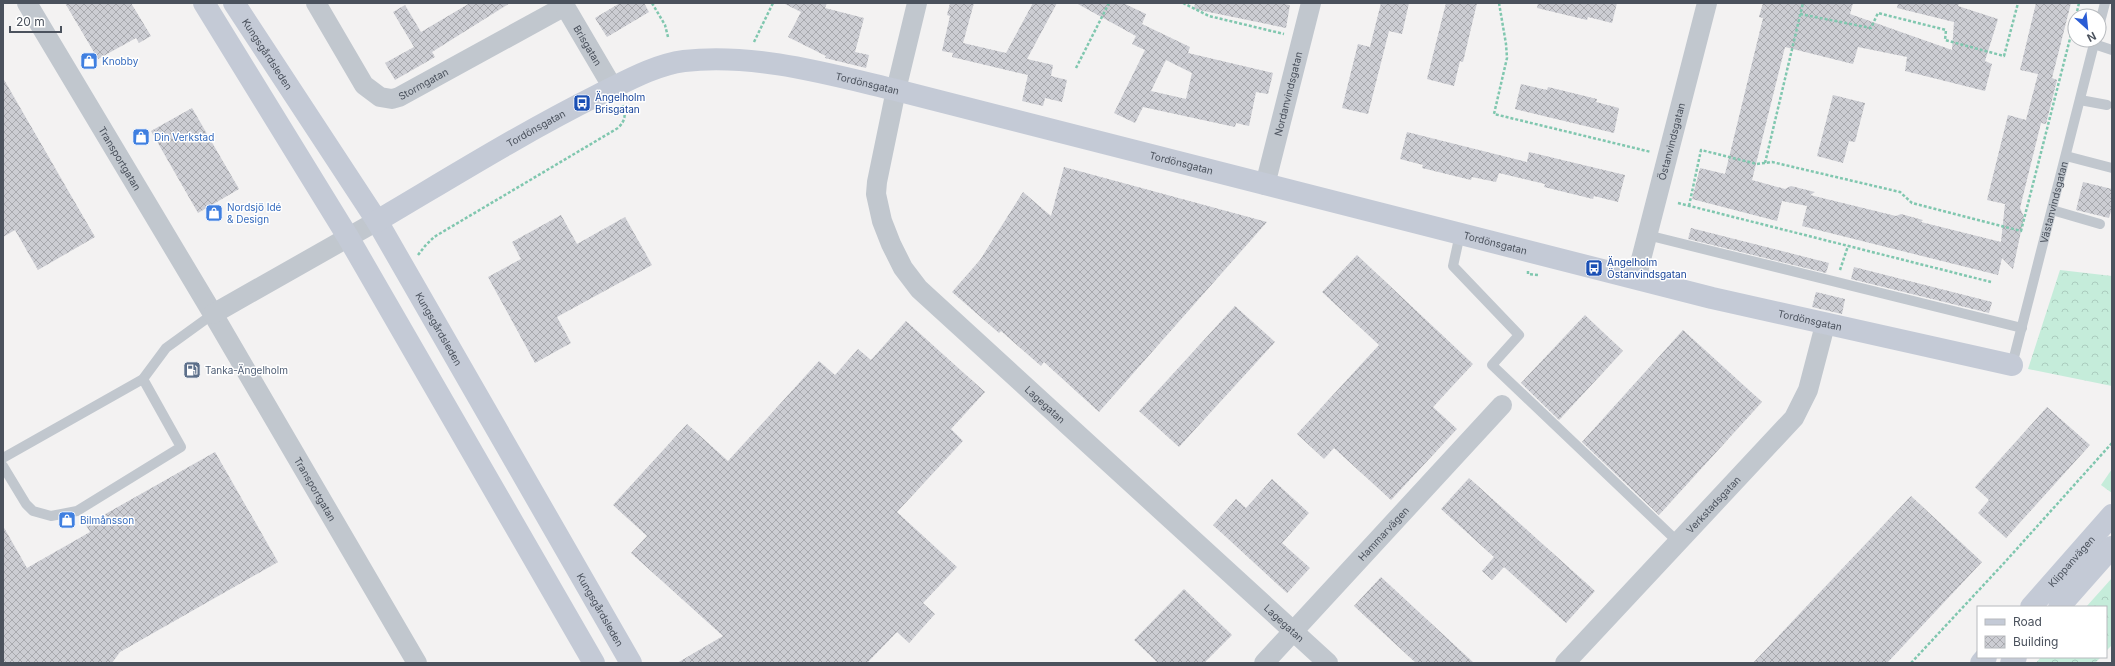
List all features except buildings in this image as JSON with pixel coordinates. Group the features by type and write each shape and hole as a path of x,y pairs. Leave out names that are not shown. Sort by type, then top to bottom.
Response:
{"main road":[{"path":"204,3 348,237 594,663"},
{"name":"Kungsgårdsleden","path":"234,3 377,221 631,663"},
{"name":"Tordönsgatan","path":"377,221 535,128 654,69 684,61 719,60 750,62 792,68 896,90 1636,279 1825,325 2012,365"},
{"name":"Klippanvägen","path":"2032,606 2112,515"},
{"path":"2061,606 2112,547"}],"street":[{"name":"Transportgatan","path":"27,3 213,314 417,663"},
{"name":"Stormgatan","path":"316,3 364,85 374,94 392,98 415,89 564,5"},
{"name":"Lagegatan","path":"917,3 896,90 877,182 876,194 882,221 903,268 919,289 938,307 1044,401 1328,663"},
{"name":"Nordanvindsgatan","path":"1266,185 1311,3"},
{"name":"Östanvindsgatan","path":"1636,279 1707,3"},
{"name":"Brisgatan","path":"564,5 613,88"},
{"path":"213,314 377,221"},
{"name":"Verkstadsgatan","path":"1565,663 1782,431 1796,414 1808,390 1825,325"},
{"name":"Hammarvägen","path":"1264,663 1502,405"}],"lane":[{"name":"Västanvindsgatan","path":"2012,365 2093,48"},
{"path":"2080,100 2106,105"},
{"path":"2066,156 2112,168"},
{"path":"2052,210 2100,224"},
{"path":"1460,234 1453,266 1519,335 1492,365 1678,542"},
{"path":"1647,235 2022,328"},
{"path":"3,458 143,379 166,348 213,314"},
{"path":"3,466 26,504 32,511 51,516 77,511 181,447 143,379"}],"path":[{"path":"652,3 665,25 668,37"},
{"path":"750,62 755,38 773,3"},
{"path":"1076,68 1109,3"},
{"path":"1183,3 1208,16 1302,39"},
{"path":"1498,3 1506,44 1507,58 1494,114 1668,156"},
{"path":"1765,163 1803,3"},
{"path":"1800,14 1871,28 1878,13 1946,30 1945,40 2004,56 2018,3"},
{"path":"1689,206 1701,150 1757,164 1772,162 1900,192 1912,203 2021,231 2067,48"},
{"path":"419,259 418,255 424,246 434,237 618,128 624,122 626,113 613,88"},
{"path":"1678,203 1991,282"},
{"path":"1835,282 1848,246"},
{"path":"1911,663 2005,562 2112,443"}],"green space":[{"path":"2060,270 2112,276 2112,386 2028,369"},
{"path":"2112,469 2112,493 2101,485"},
{"path":"2112,578 2112,645 2107,650 2107,606 2087,606"},
{"path":"2040,658 2100,658 2095,663 2036,663"}],"place":[{"name":"Knobby","path":"89,61"},
{"name":"Ängelholm Brisgatan","path":"582,103"},
{"name":"Din Verkstad","path":"141,137"},
{"name":"Nordsjö Idé & Design","path":"214,213"},
{"name":"Ängelholm Östanvindsgatan","path":"1594,268"},
{"name":"Tanka-Ängelholm","path":"192,370"},
{"name":"Bilmånsson","path":"67,520"}]}
